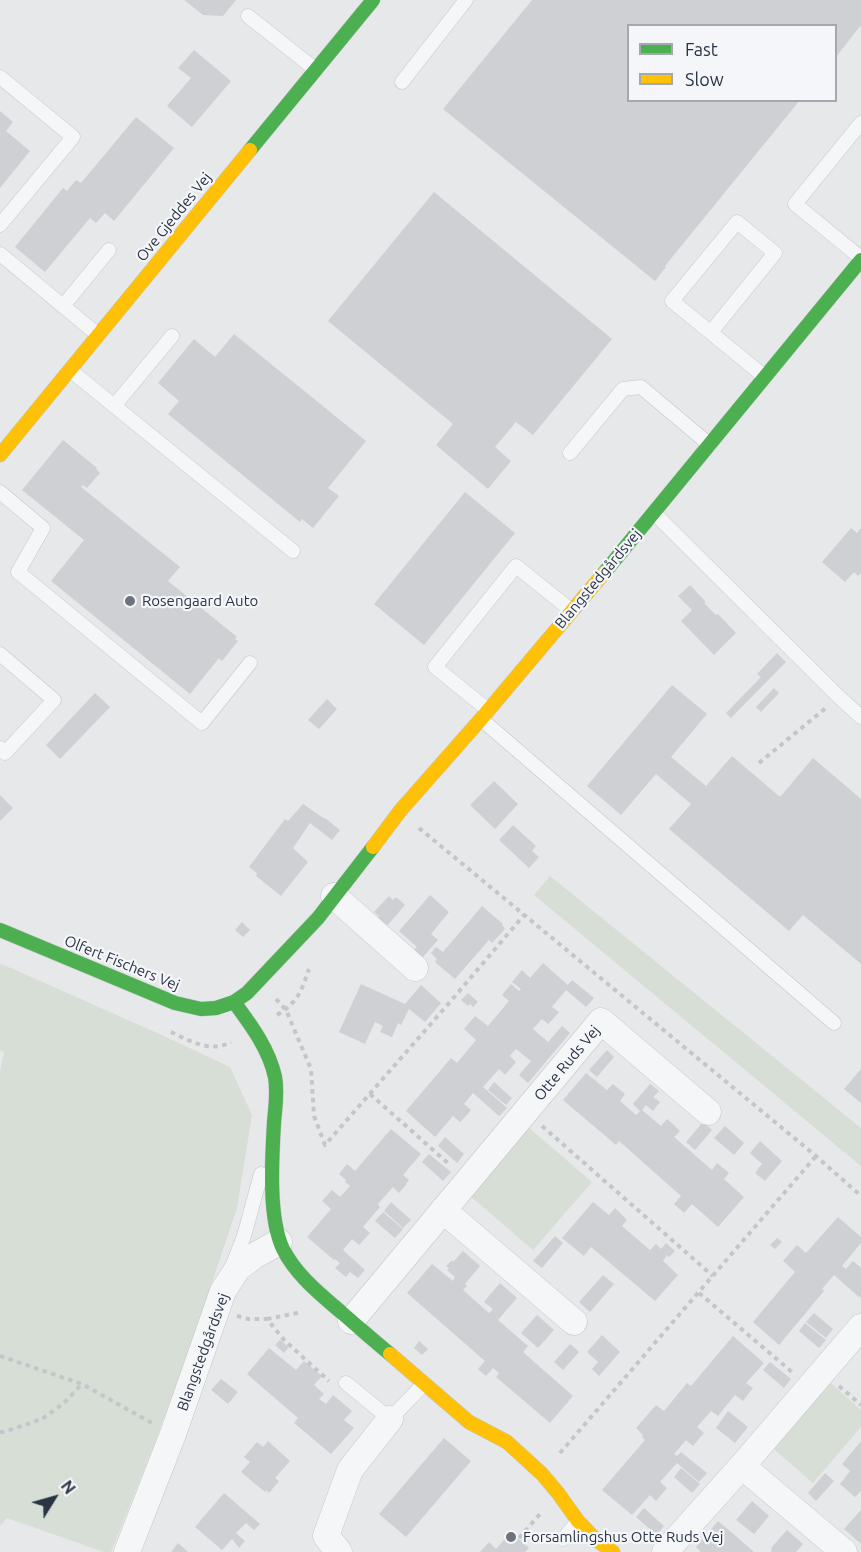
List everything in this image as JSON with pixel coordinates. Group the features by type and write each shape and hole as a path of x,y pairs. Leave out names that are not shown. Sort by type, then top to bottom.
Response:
{"street":[{"name":"Ove Gjeddes Vej","path":"0,455 373,0"},
{"name":"Blangstedgårdsvej","path":"234,1002 248,993 289,950 400,811 654,513 861,259"},
{"path":"334,896 416,968"},
{"name":"Olfert Fischers Vej","path":"0,930 175,1003 201,1009 216,1008 234,1002"},
{"path":"234,1002 254,1029 275,1077 277,1097 272,1177 276,1222 279,1242 292,1263 309,1284 469,1422 507,1442 542,1474 578,1521 595,1539 613,1552"},
{"name":"Otte Ruds Vej","path":"351,1321 601,1021 708,1112"},
{"path":"443,1210 574,1322"},
{"name":"Blangstedgårdsvej","path":"127,1552 173,1434 220,1301 238,1268 279,1242"},
{"path":"665,1552 861,1328"},
{"path":"339,1552 326,1536 350,1470 390,1419"},
{"path":"742,1466 844,1552"}],"lane":[{"path":"402,82 466,0"},
{"path":"248,16 316,70"},
{"path":"0,77 73,137 0,225"},
{"path":"861,123 795,204 861,259"},
{"path":"711,332 775,253 737,222 672,301 765,377"},
{"path":"63,306 109,250"},
{"path":"0,254 98,335"},
{"path":"114,406 172,336"},
{"path":"70,370 293,551"},
{"path":"570,453 623,389 641,387 710,444"},
{"path":"0,492 43,528 18,572 201,723 250,663"},
{"path":"654,513 861,717"},
{"path":"572,611 516,566 435,667 834,1023"},
{"path":"0,654 54,700 5,753 0,748"},
{"path":"220,1301 244,1236 274,1126"},
{"path":"346,1383 390,1419 424,1383"},
{"path":"563,1539 578,1521"}],"path":[{"path":"759,763 839,697"},
{"path":"400,811 816,1156 861,1196"},
{"path":"259,981 286,1010 311,1069 314,1116 325,1145 524,915"},
{"path":"370,1094 468,1181"},
{"path":"526,1112 713,1276"},
{"path":"542,1474 816,1156"},
{"path":"699,1293 810,1387"},
{"path":"220,1301 248,1319 267,1319 284,1340 333,1384 346,1383"},
{"path":"0,1356 82,1384 173,1434"},
{"path":"0,1432 42,1419 64,1403 82,1384"}],"shaded area":[{"path":"550,876 861,1128 861,1166 534,895"},
{"path":"0,964 230,1067 252,1115 237,1208 193,1339 111,1552 104,1552 7,1518 0,1526 0,1072 4,1052 0,1050"},
{"path":"528,1127 592,1182 533,1250 469,1195"},
{"path":"826,1379 861,1410 861,1427 813,1483 768,1444"}],"building":[{"path":"184,0 236,0 223,16 203,15"},
{"path":"532,0 861,0 861,25 837,56 837,24 627,24 627,102 798,102 655,281 443,109"},
{"path":"194,50 231,81 192,127 167,106 191,78 178,68"},
{"path":"0,111 13,122 6,131 30,151 0,188"},
{"path":"136,117 174,148 114,221 105,213 96,223 90,218 45,272 15,247 63,188 67,191 76,180 81,183"},
{"path":"434,192 612,339 533,435 516,422 495,447 511,461 488,489 436,445 453,424 328,321"},
{"path":"234,334 366,441 328,488 339,496 313,528 302,519 300,522 168,414 179,401 158,383 194,339 215,357"},
{"path":"63,440 100,473 87,488 83,485 81,487 180,567 168,581 237,637 235,639 238,641 222,661 219,658 190,694 51,581 84,540 22,490"},
{"path":"465,492 515,533 424,645 374,604"},
{"path":"851,528 857,533 861,528 861,573 858,576 854,572 845,582 822,562"},
{"path":"690,585 706,602 704,603 736,633 714,655 681,621 692,610 678,596"},
{"path":"777,653 786,662 731,718 726,713 761,677 757,674"},
{"path":"672,685 707,714 671,757 706,786 732,756 780,797 813,758 861,799 861,964 803,915 789,931 669,829 691,804 656,774 621,815 587,786"},
{"path":"774,688 779,693 761,712 756,707"},
{"path":"95,693 110,707 60,759 46,745"},
{"path":"327,699 337,709 319,729 308,720"},
{"path":"494,781 518,804 495,829 470,805"},
{"path":"0,795 13,808 0,821"},
{"path":"303,804 340,830 332,840 310,823 293,848 308,862 281,896 256,876 257,873 249,867 285,819 288,821"},
{"path":"513,825 536,846 532,851 539,857 529,868 499,840"},
{"path":"430,895 449,912 431,934 438,940 422,958 413,951 417,947 399,931"},
{"path":"389,896 393,900 396,897 405,905 386,927 376,919 379,916 374,912"},
{"path":"482,906 503,924 505,929 492,943 489,940 455,979 435,962 437,959 431,953 436,947 443,952"},
{"path":"242,922 250,930 243,937 235,930"},
{"path":"543,963 568,985 572,980 594,998 586,1007 566,990 552,1007 559,1012 548,1024 542,1019 533,1029 548,1042 562,1026 570,1033 528,1083 519,1075 531,1061 516,1049 510,1056 516,1062 505,1075 499,1069 483,1087 507,1108 499,1116 473,1093 464,1104 471,1110 466,1116 460,1122 453,1116 435,1137 406,1111 451,1058 457,1063 476,1040 464,1029 475,1016 488,1026 509,1001 502,995 511,984 519,991 521,989 512,982 522,970 530,978"},
{"path":"361,984 405,1004 421,985 441,1003 425,1022 409,1009 401,1025 398,1023 392,1037 380,1032 383,1026 375,1022 365,1044 339,1032"},
{"path":"468,993 478,1002 473,1007 461,1000"},
{"path":"607,1050 614,1057 597,1077 589,1070"},
{"path":"861,1069 861,1103 844,1089"},
{"path":"586,1073 607,1090 613,1084 625,1094 620,1101 636,1115 640,1111 633,1104 650,1084 659,1091 653,1097 660,1102 653,1111 646,1105 642,1110 661,1126 667,1119 680,1131 674,1137 712,1170 717,1163 729,1173 724,1179 744,1197 718,1227 692,1204 684,1213 674,1204 681,1196 619,1141 616,1145 563,1100"},
{"path":"494,1082 512,1098 506,1105 488,1090"},
{"path":"703,1122 712,1130 695,1150 686,1142"},
{"path":"725,1126 744,1143 734,1155 714,1138"},
{"path":"391,1129 421,1154 403,1175 409,1180 405,1186 399,1193 393,1187 363,1227 370,1233 359,1245 352,1239 343,1250 365,1270 358,1278 350,1272 346,1277 335,1268 340,1263 307,1237 331,1209 322,1201 332,1190 340,1197 350,1186 339,1174 347,1164 355,1171"},
{"path":"445,1137 464,1154 457,1163 438,1146"},
{"path":"760,1141 782,1161 765,1181 755,1173 762,1164 750,1153"},
{"path":"429,1154 451,1172 443,1181 422,1162"},
{"path":"391,1202 411,1220 403,1228 384,1211"},
{"path":"593,1202 609,1215 615,1208 627,1220 622,1226 650,1250 656,1244 661,1249 666,1243 675,1251 669,1257 667,1255 663,1261 678,1275 655,1301 591,1247 584,1256 562,1238"},
{"path":"383,1212 403,1229 395,1238 375,1221"},
{"path":"838,1217 861,1237 861,1243 842,1266 846,1269 853,1261 861,1268 861,1296 860,1298 834,1275 822,1289 824,1291 779,1345 753,1322 795,1272 783,1261 797,1245 806,1253"},
{"path":"555,1236 563,1243 542,1268 533,1261"},
{"path":"777,1238 782,1242 775,1249 770,1245"},
{"path":"463,1251 480,1266 465,1284 467,1286 463,1290 489,1313 493,1309 484,1302 500,1283 517,1298 498,1320 528,1346 523,1352 573,1396 550,1423 496,1377 499,1373 493,1368 486,1376 478,1369 485,1361 407,1293 432,1264 453,1281 455,1277 446,1266"},
{"path":"603,1275 614,1284 590,1312 579,1302"},
{"path":"814,1313 833,1329 826,1338 806,1322"},
{"path":"537,1315 554,1330 538,1348 521,1333"},
{"path":"805,1323 826,1340 819,1348 799,1331"},
{"path":"602,1335 620,1352 599,1376 592,1369 598,1362 587,1352"},
{"path":"733,1336 764,1363 746,1383 753,1388 743,1401 735,1395 718,1416 711,1411 697,1427 704,1433 693,1446 686,1440 674,1454 677,1456 681,1452 707,1473 699,1482 677,1463 660,1482 667,1488 656,1501 650,1495 632,1515 602,1490 645,1440 636,1428 656,1405 664,1411 687,1383 691,1386"},
{"path":"280,1340 289,1347 284,1353 275,1345"},
{"path":"419,1341 428,1349 422,1355 414,1348"},
{"path":"570,1344 579,1352 563,1370 554,1362"},
{"path":"269,1348 296,1370 304,1361 322,1376 314,1385 324,1394 319,1399 326,1404 333,1395 352,1411 344,1420 354,1428 331,1454 294,1423 298,1418 247,1374"},
{"path":"770,1362 791,1379 784,1388 763,1370"},
{"path":"221,1379 238,1392 228,1404 211,1390"},
{"path":"728,1411 748,1427 735,1443 716,1428"},
{"path":"444,1438 471,1461 406,1537 379,1514"},
{"path":"268,1441 290,1461 275,1478 279,1481 269,1493 241,1472 250,1462 244,1457 257,1442 263,1447"},
{"path":"861,1441 861,1491 855,1497 840,1484 850,1471 842,1464"},
{"path":"681,1468 700,1484 692,1493 674,1477"},
{"path":"825,1473 834,1481 816,1501 808,1493"},
{"path":"224,1493 260,1524 254,1530 246,1523 236,1533 245,1541 239,1548 232,1539 222,1550 195,1527"},
{"path":"752,1501 769,1516 754,1534 736,1520"},
{"path":"644,1508 664,1526 657,1535 636,1517"},
{"path":"861,1510 861,1544 844,1529"},
{"path":"718,1521 754,1552 701,1552 696,1547"},
{"path":"787,1530 803,1544 796,1552 771,1552 771,1548"},
{"name":"Forsamlingshus Otte Ruds Vej","path":"511,1532 529,1548 525,1552 480,1552 489,1542 496,1549"},
{"path":"178,1543 188,1552 171,1552"}],"traffic: fast":[{"path":"250,150 373,0"},
{"path":"604,573 861,260"},
{"path":"0,930 175,1003 201,1009 216,1008 234,1002 247,993 318,918 373,847"},
{"path":"234,1002 264,1047 275,1077 272,1187 275,1221 283,1249 309,1284 390,1354"}],"traffic: slow":[{"path":"0,455 250,150"},
{"path":"373,847 400,811 604,573"},
{"path":"390,1354 469,1422 507,1442 542,1474 578,1521 595,1539 613,1552"}],"place":[{"name":"Rosengaard Auto","path":"130,601"},
{"name":"Forsamlingshus Otte Ruds Vej","path":"511,1537"}]}
